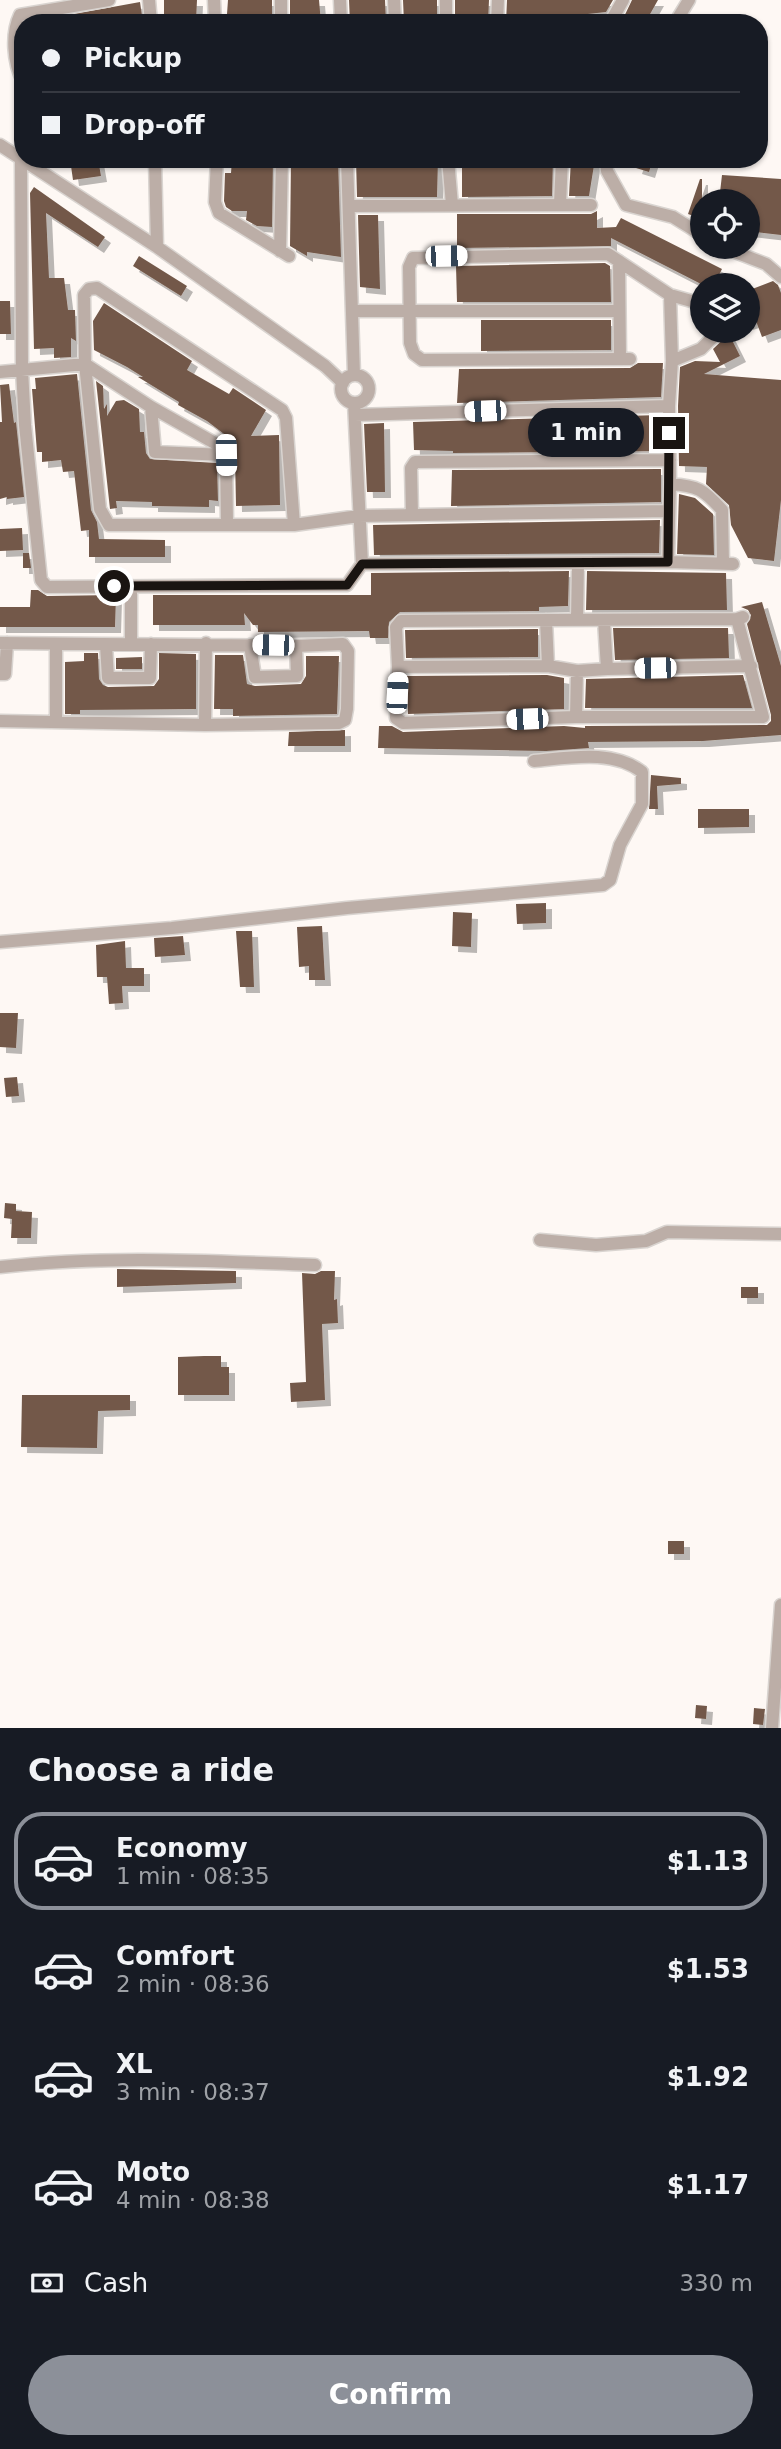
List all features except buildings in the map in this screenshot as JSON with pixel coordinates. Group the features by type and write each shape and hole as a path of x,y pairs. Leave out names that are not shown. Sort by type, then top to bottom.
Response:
{"street":[{"path":"26,14 109,0"},
{"path":"22,168 22,370 25,425 41,580 47,587 347,585 362,564 354,409 343,396 349,379 353,311 347,168"},
{"path":"36,168 157,247 325,366 349,379 363,377 369,389 363,401 354,409"},
{"path":"156,168 157,247"},
{"path":"217,168 215,202 219,213 285,253 282,168"},
{"path":"450,168 452,205"},
{"path":"560,204 562,168"},
{"path":"607,168 626,205 673,217 690,228"},
{"path":"349,206 591,205"},
{"path":"619,261 618,311 625,359 422,360 414,354 410,343 409,267 413,258 608,254 619,261 670,295 690,301"},
{"path":"753,259 766,264 781,276"},
{"path":"294,525 286,418 282,410 97,288 89,289 85,295 85,364 100,509 109,525 294,525 359,516 669,511"},
{"path":"668,562 668,406 672,361 670,295"},
{"path":"353,311 618,311"},
{"path":"672,361 701,349 707,343"},
{"path":"0,372 85,364 151,407 220,446 226,455 227,523"},
{"path":"354,409 668,406"},
{"path":"151,407 155,458 226,455"},
{"path":"412,515 411,468 415,462 670,460"},
{"path":"362,564 728,564 722,510 704,491 694,486 670,484"},
{"path":"577,620 578,564"},
{"path":"131,586 131,644"},
{"path":"740,618 763,717 576,717 403,723 396,718 396,627 401,621 577,620 740,618"},
{"path":"547,620 548,666"},
{"path":"604,620 607,668"},
{"path":"0,674 5,674 3,643 296,646 342,644 348,651 348,709 345,720 339,723 205,725 0,721"},
{"path":"205,725 206,643"},
{"path":"56,644 56,722"},
{"path":"106,645 108,678 150,678 151,644"},
{"path":"250,645 255,677 298,676 296,646"},
{"path":"398,667 548,666 577,671 607,668 751,666"},
{"path":"576,717 577,671"},
{"path":"0,942 172,928 347,908 603,885 610,880 620,845 642,804 642,772 634,765 595,757 534,761"},
{"path":"540,1240 596,1245 646,1241 667,1233 781,1234"},
{"path":"0,1267 55,1262 161,1259 315,1265"},
{"path":"772,1728 781,1605"}],"route":[{"path":"114,586 347,585 362,564 668,562 669,433"}]}
